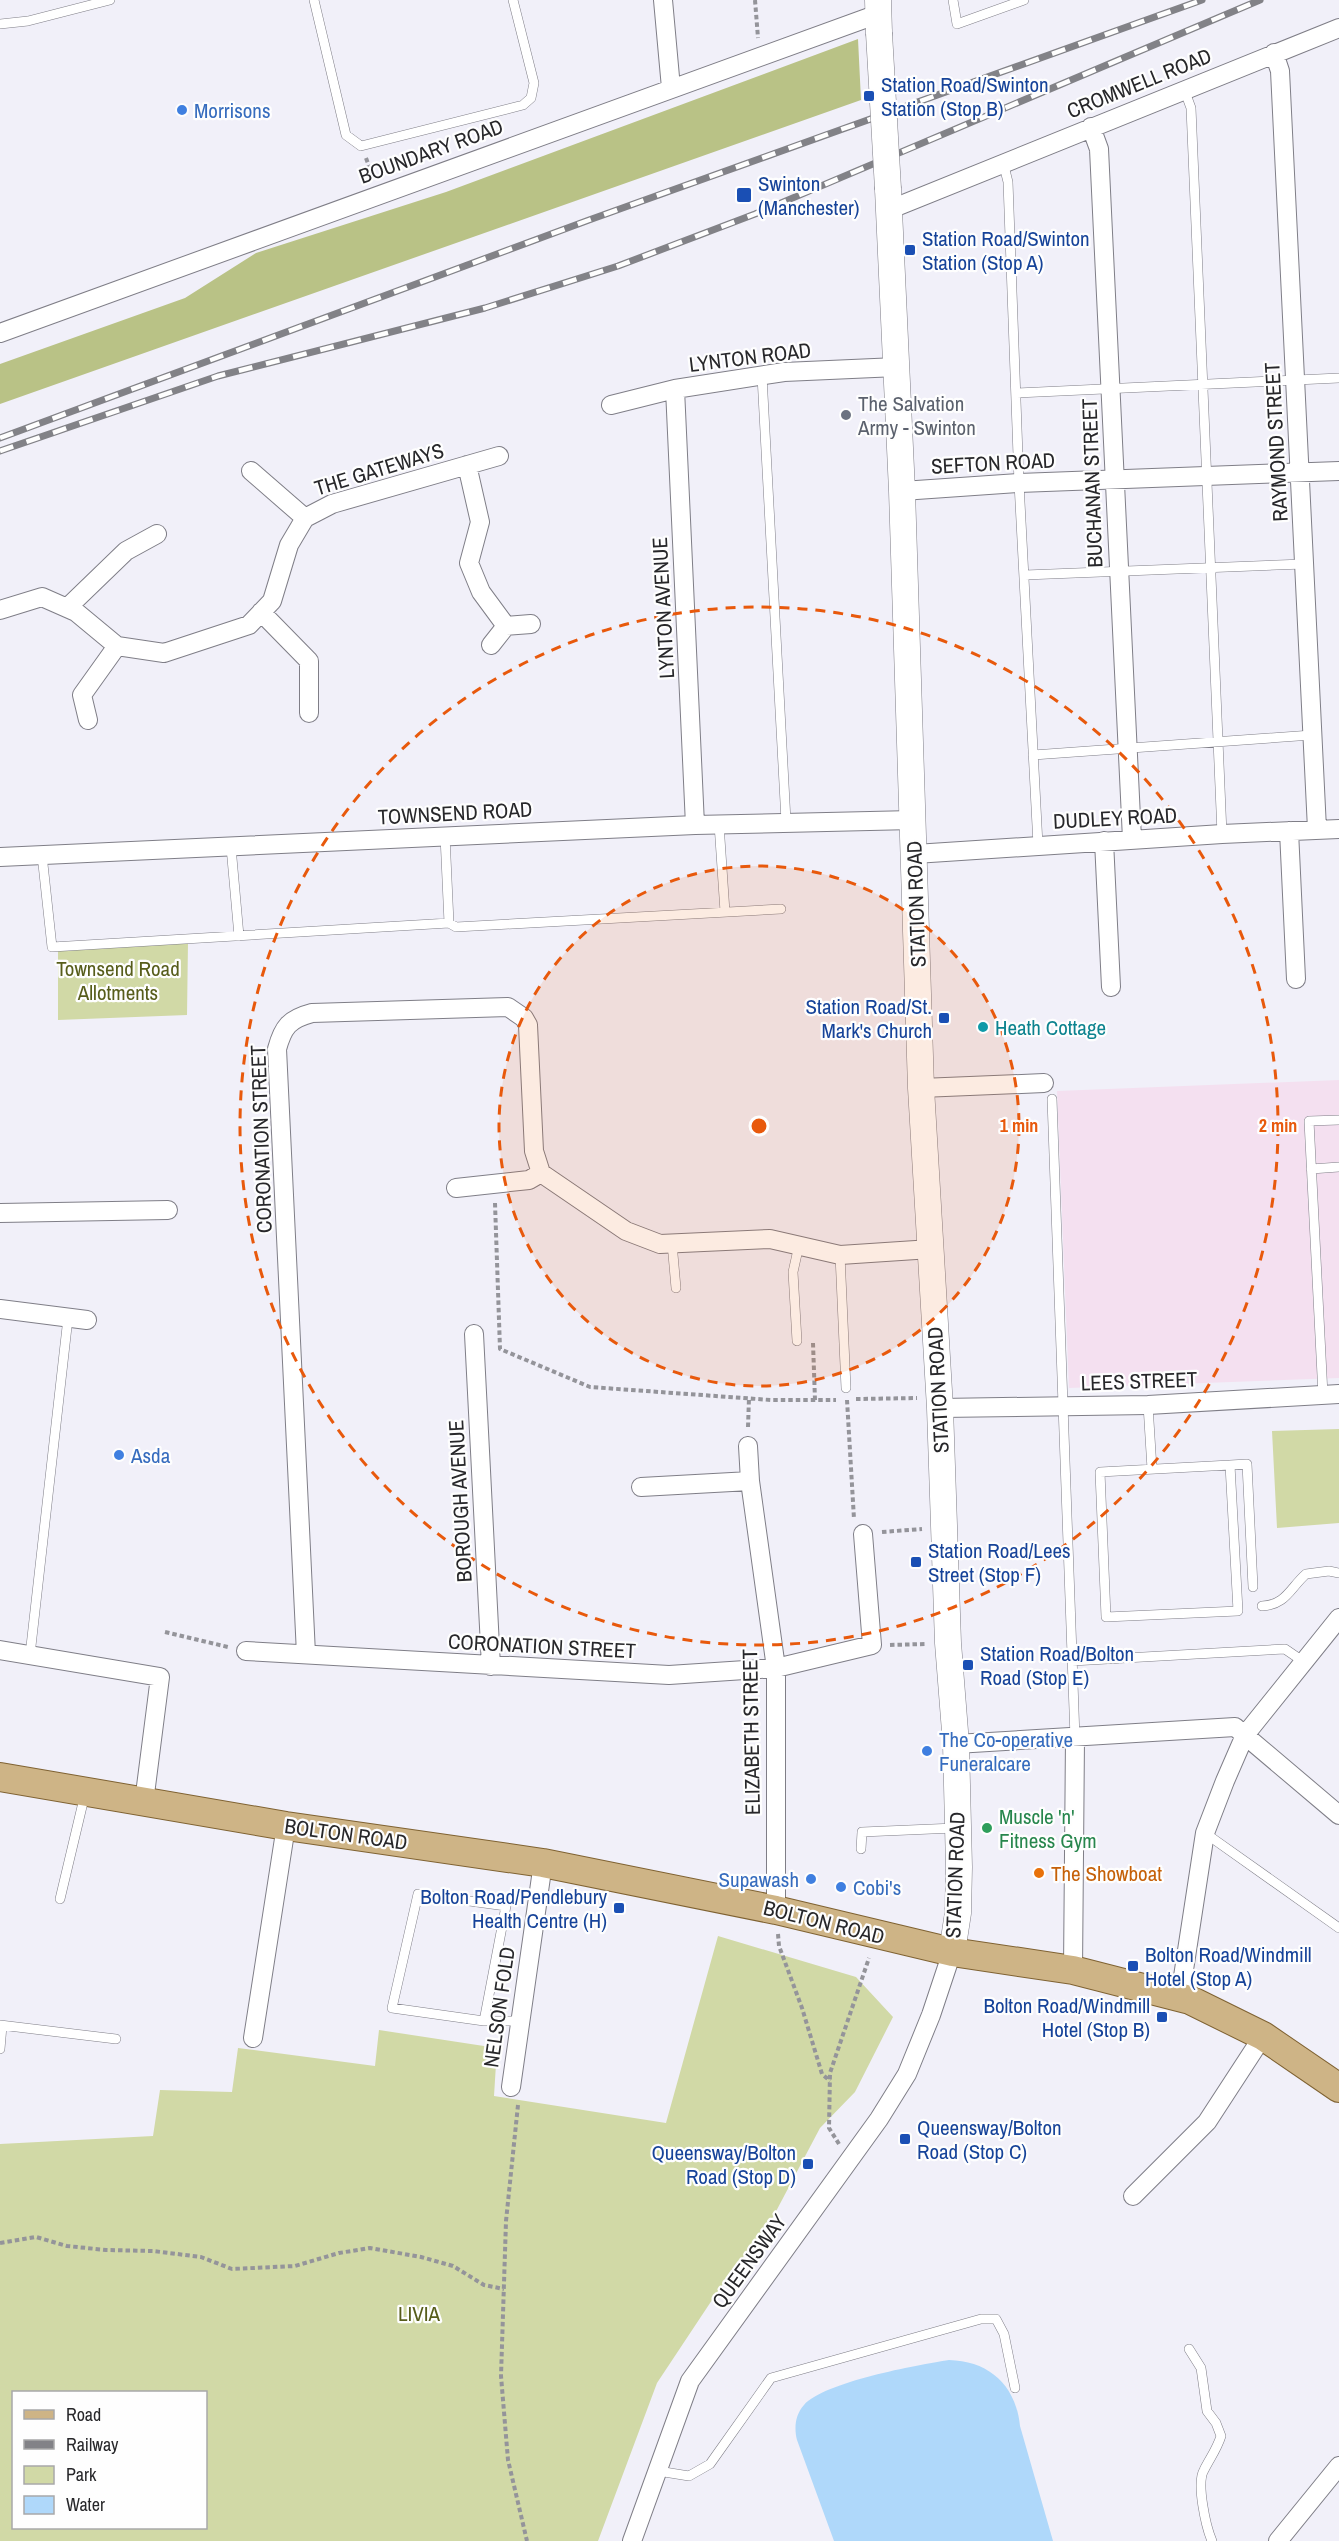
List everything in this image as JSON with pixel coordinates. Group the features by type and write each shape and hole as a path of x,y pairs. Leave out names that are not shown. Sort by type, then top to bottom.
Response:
{"main road":[{"name":"STATION ROAD","path":"879,16 890,199 902,491 921,1088 940,1408 948,1643 956,1744 958,1913 952,1952"},
{"name":"BOLTON ROAD","path":"0,1777 286,1826 543,1863 776,1910 873,1935 952,1952 1073,1970 1180,1996 1263,2036 1339,2088"}],"street":[{"path":"663,0 671,88"},
{"name":"BOUNDARY ROAD","path":"0,333 759,56 879,16"},
{"name":"CROMWELL ROAD","path":"890,199 1003,162 1339,28"},
{"name":"RAYMOND STREET","path":"1274,53 1280,71 1317,829"},
{"name":"BUCHANAN STREET","path":"1091,127 1099,149 1132,839"},
{"name":"LYNTON ROAD","path":"611,405 675,389 762,376 897,367"},
{"name":"LYNTON AVENUE","path":"675,389 695,825"},
{"name":"THE GATEWAYS","path":"117,646 164,652 249,624 272,601 289,545 305,518 332,504 499,456"},
{"name":"THE GATEWAYS","path":"467,465 480,522 469,563 481,592 506,626"},
{"name":"THE GATEWAYS","path":"251,471 305,518"},
{"name":"SEFTON ROAD","path":"902,491 1019,483 1339,471"},
{"path":"67,608 126,551 157,534"},
{"path":"0,610 42,597 76,612 117,646 82,694 88,720"},
{"path":"261,612 309,661 309,713"},
{"path":"491,645 506,626 531,624"},
{"name":"TOWNSEND ROAD","path":"0,857 786,821 913,820"},
{"name":"DUDLEY ROAD","path":"915,854 1132,839 1339,829"},
{"path":"1289,831 1296,979"},
{"path":"1104,841 1111,987"},
{"name":"CORONATION STREET","path":"306,1654 278,1049 282,1031 297,1017 312,1013 493,1005 508,1007 524,1018 528,1025 534,1152 541,1173"},
{"path":"921,1088 1048,1091"},
{"path":"456,1188 529,1180 541,1173 626,1231 660,1244 770,1239 840,1255 931,1249"},
{"path":"0,1213 168,1210"},
{"path":"0,1309 87,1320"},
{"name":"BOROUGH AVENUE","path":"474,1334 491,1666"},
{"name":"LEES STREET","path":"940,1408 1148,1406 1331,1394"},
{"name":"ELIZABETH STREET","path":"748,1446 750,1481 776,1668 776,1910"},
{"path":"641,1487 750,1481"},
{"path":"863,1534 872,1645"},
{"path":"1180,1996 1205,1833 1245,1735 1339,1618"},
{"name":"CORONATION STREET","path":"246,1651 669,1675 776,1668 872,1645"},
{"path":"0,1650 160,1677 144,1802"},
{"path":"956,1744 1235,1726 1339,1815"},
{"path":"1073,1970 1075,1738"},
{"path":"253,2038 286,1826"},
{"name":"NELSON FOLD","path":"511,2087 543,1863"},
{"name":"QUEENSWAY","path":"632,2541 690,2381 850,2160 907,2074 931,2015 952,1952"},
{"path":"1132,2196 1207,2122 1263,2036"},
{"path":"1278,2541 1339,2466"}],"lane":[{"path":"0,24 28,21 110,0"},
{"path":"314,0 345,135 361,146 522,105 531,98 534,83 513,0"},
{"path":"953,0 957,24 1024,0"},
{"path":"1184,89 1191,108 1222,834"},
{"path":"1003,162 1008,182 1019,483 1038,845"},
{"path":"762,376 786,821"},
{"path":"1017,393 1339,378"},
{"path":"1025,575 1304,564"},
{"path":"1034,755 1312,735"},
{"path":"720,824 724,912"},
{"path":"445,837 449,923"},
{"path":"231,847 240,936"},
{"path":"42,855 52,947 449,923 456,927 780,909"},
{"path":"1048,1091 1063,1406 1075,1738"},
{"path":"1331,1394 1311,1169 1309,1121 1339,1120"},
{"path":"1311,1169 1339,1167"},
{"path":"672,1244 676,1288"},
{"path":"797,1341 793,1272 799,1245"},
{"path":"840,1255 846,1388"},
{"path":"30,1655 68,1318"},
{"path":"1148,1406 1152,1469"},
{"path":"1230,1465 1238,1611 1107,1617 1100,1472 1247,1464 1253,1587"},
{"path":"1262,1606 1273,1606 1286,1599 1306,1574 1329,1571 1339,1574"},
{"path":"1072,1661 1285,1649 1304,1662"},
{"path":"60,1899 86,1792"},
{"path":"861,1849 862,1832 958,1828"},
{"path":"1205,1833 1339,1928"},
{"path":"484,2021 506,1906 417,1894 392,2008 484,2021 520,2021"},
{"path":"0,2049 1,2025 116,2038"},
{"path":"658,2471 689,2476 710,2464 771,2378 981,2319 996,2319 1004,2334 1015,2388"},
{"path":"1189,2349 1201,2368 1207,2411 1216,2423 1221,2436 1214,2457 1202,2472 1202,2492 1212,2541"}],"path":[{"path":"755,0 759,56"},
{"path":"361,146 379,194"},
{"path":"495,1184 500,1349 590,1387 771,1400 899,1399"},
{"path":"748,1398 748,1446"},
{"path":"847,1400 855,1532 863,1534 944,1527"},
{"path":"165,1632 246,1651"},
{"path":"872,1645 948,1643"},
{"path":"776,1910 779,1946 802,2008 822,2074 830,2081"},
{"path":"850,2160 829,2128 830,2073 867,1969 873,1935"},
{"path":"511,2087 519,2089 506,2221 501,2376 508,2460 527,2541"},
{"path":"0,2243 36,2237 76,2247 153,2251 201,2257 232,2269 295,2266 339,2253 370,2248 421,2257 453,2266 484,2285 504,2289"}],"shaded area":[{"path":"1339,1080 1339,1378 1069,1388 1057,1091"}],"green space":[{"path":"858,39 861,100 0,404 0,364 185,298 256,253 446,192"},
{"name":"Townsend Road Allotments","path":"188,942 187,1015 58,1020 58,943"},
{"path":"1339,1429 1339,1523 1277,1528 1272,1431"},
{"name":"LIVIA","path":"718,1936 856,1977 893,2017 855,2092 820,2128 773,2217 722,2285 657,2383 598,2541 0,2541 0,2144 153,2136 160,2090 232,2092 238,2048 375,2066 379,2030 497,2048 494,2096 666,2123"}],"water":[{"path":"949,2360 963,2361 988,2371 998,2378 1013,2399 1053,2541 834,2541 797,2440 796,2422 801,2409 815,2397 850,2382 894,2370"}],"railway":[{"path":"0,438 589,220 1202,0"},
{"path":"0,451 218,376 485,308 618,266 755,214 1260,0"}],"place":[{"name":"Station Road/Swinton Station (Stop B)","path":"869,96"},
{"name":"Morrisons","path":"182,110"},
{"name":"Swinton (Manchester)","path":"744,195"},
{"name":"Station Road/Swinton Station (Stop A)","path":"910,250"},
{"name":"The Salvation Army - Swinton","path":"846,415"},
{"name":"Station Road/St. Mark's Church","path":"944,1018"},
{"name":"Heath Cottage","path":"983,1027"},
{"name":"Asda","path":"119,1455"},
{"name":"Station Road/Lees Street (Stop F)","path":"916,1562"},
{"name":"Station Road/Bolton Road (Stop E)","path":"968,1665"},
{"name":"The Co-operative Funeralcare","path":"927,1751"},
{"name":"Muscle 'n' Fitness Gym","path":"987,1828"},
{"name":"The Showboat","path":"1039,1873"},
{"name":"Supawash","path":"811,1879"},
{"name":"Cobi's","path":"841,1887"},
{"name":"Bolton Road/Pendlebury Health Centre (H)","path":"619,1908"},
{"name":"Bolton Road/Windmill Hotel (Stop A)","path":"1133,1966"},
{"name":"Bolton Road/Windmill Hotel (Stop B)","path":"1162,2017"},
{"name":"Queensway/Bolton Road (Stop C)","path":"905,2139"},
{"name":"Queensway/Bolton Road (Stop D)","path":"808,2164"}]}
